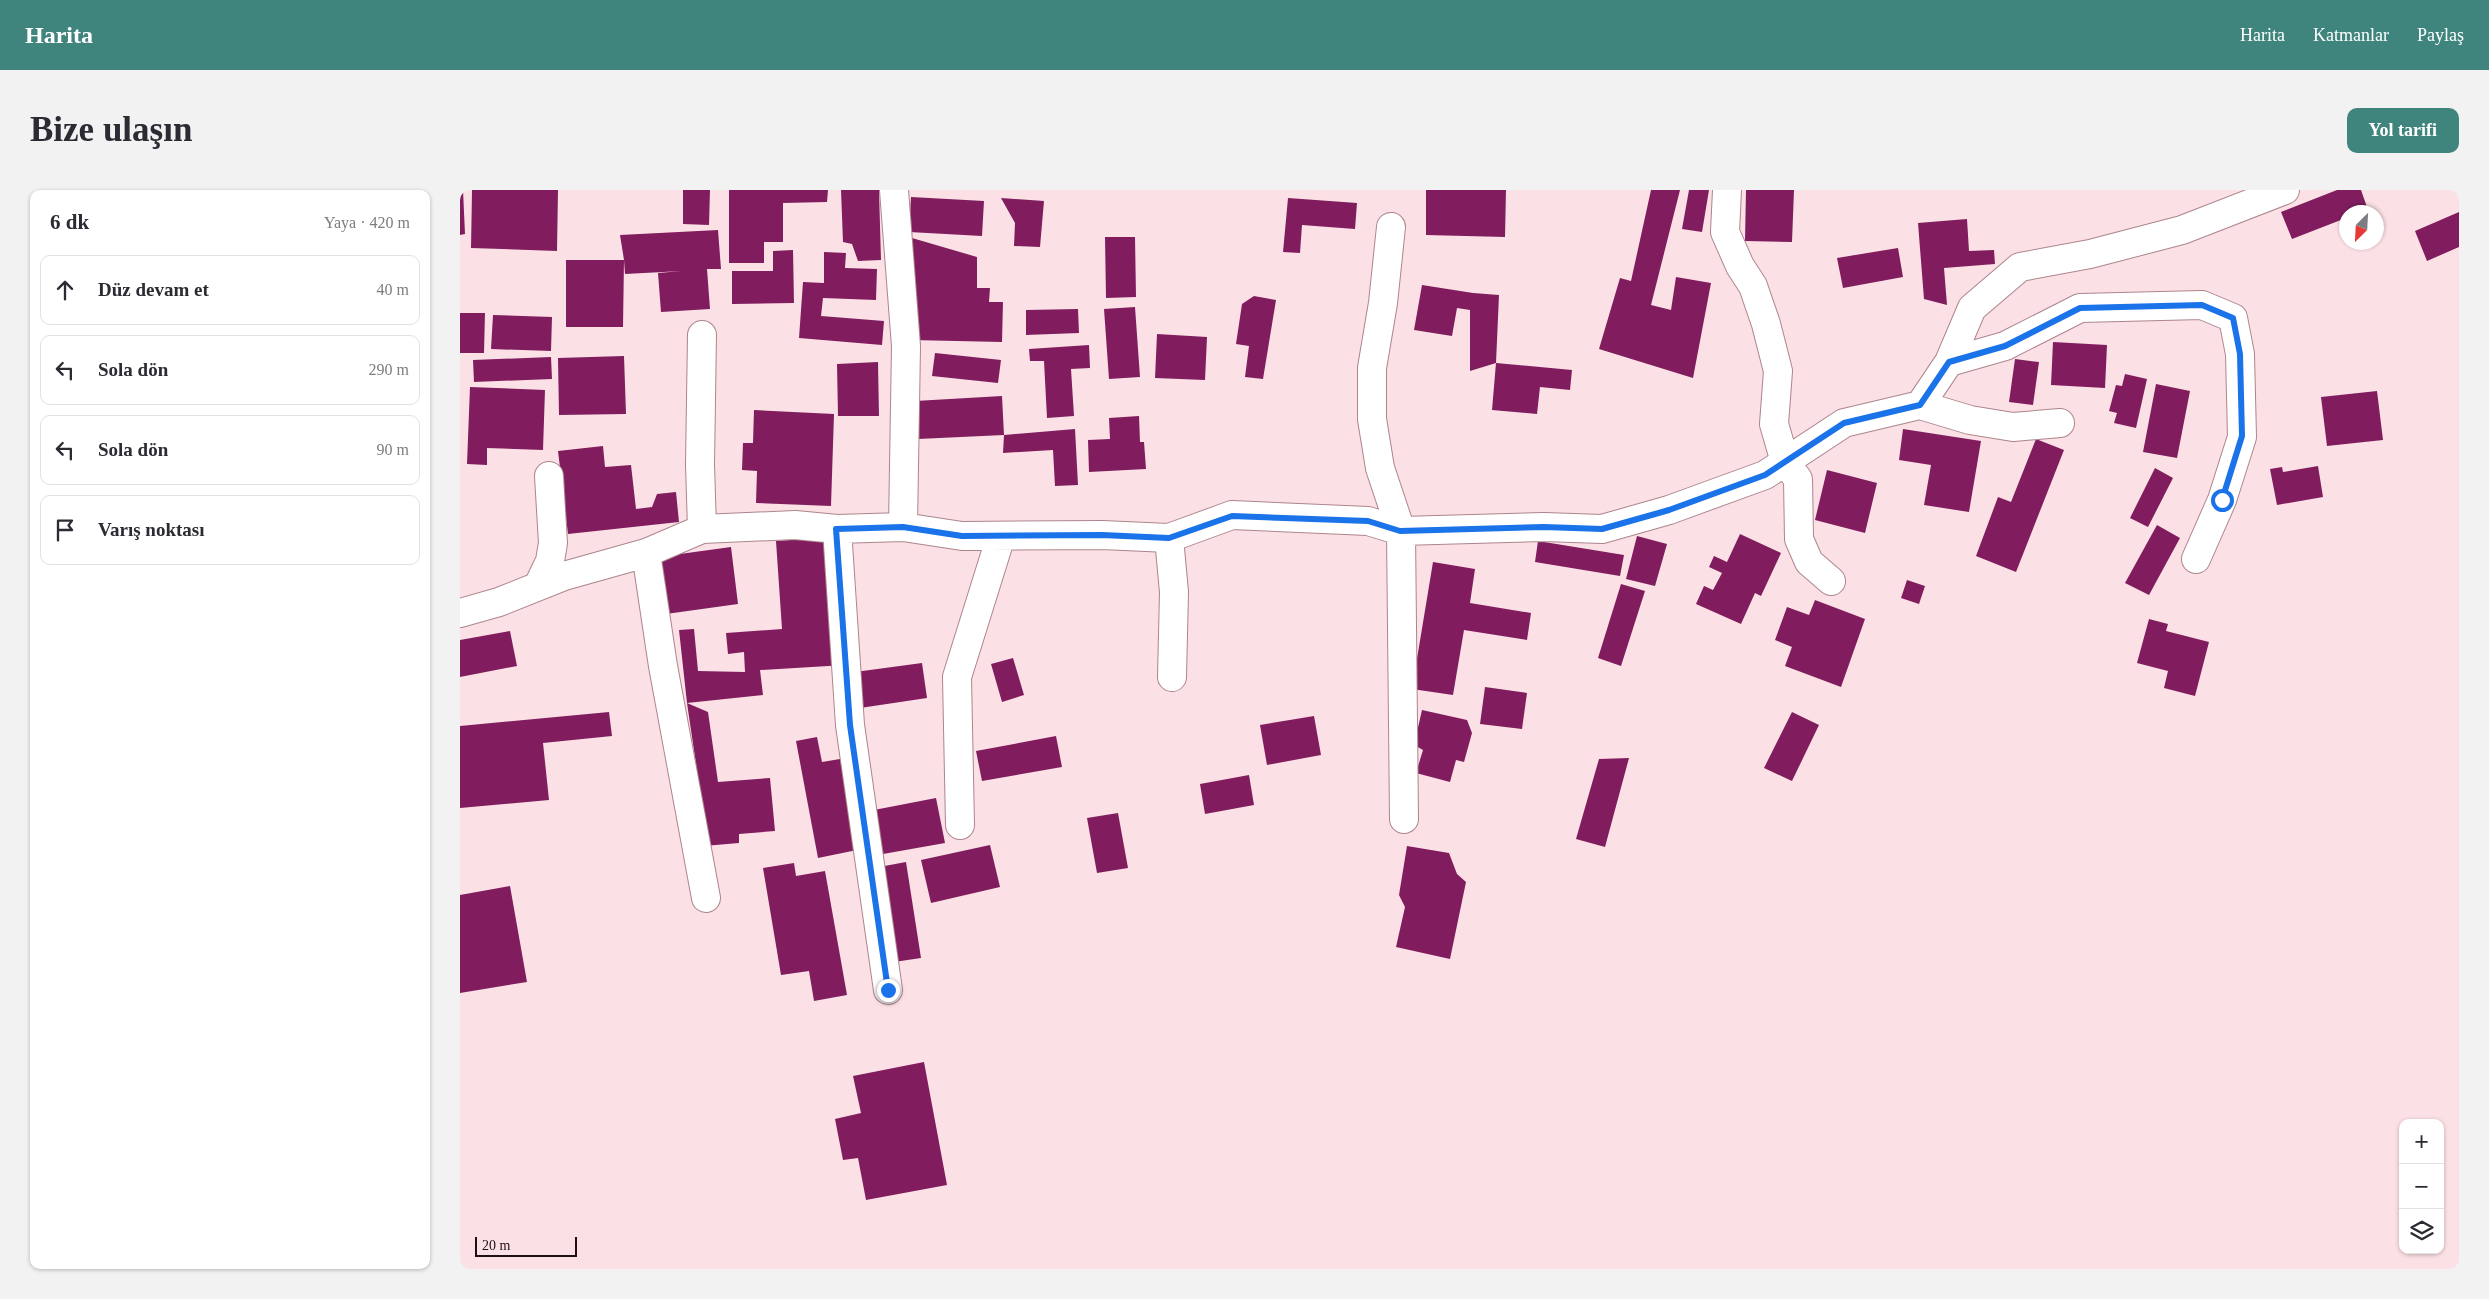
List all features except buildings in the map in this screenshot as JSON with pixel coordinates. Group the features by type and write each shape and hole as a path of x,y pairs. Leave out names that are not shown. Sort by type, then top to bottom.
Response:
{"street":[{"path":"894,190 906,346 903,527"},
{"path":"1727,190 1724,232 1740,266 1753,286 1766,324 1778,371 1774,424 1785,462 1798,479 1799,539 1809,562 1831,581"},
{"path":"1920,405 1949,362 1972,308 2020,267 2090,254 2182,230 2285,190"},
{"path":"1391,227 1383,303 1372,368 1372,419 1380,468 1400,531 1404,819"},
{"path":"1949,362 2005,346 2080,308 2202,305 2233,318 2240,354 2242,436 2222,500 2196,559"},
{"path":"702,335 700,464 702,529"},
{"path":"460,614 499,602 564,576 646,553 702,529 795,525 836,529 903,527 962,536 1102,535 1169,538 1232,516 1368,521 1400,531 1544,527 1602,529 1678,507 1765,475 1844,423 1920,405 1970,420 2013,427 2060,423"},
{"path":"538,586 550,561 553,543 549,476"},
{"path":"836,529 850,725 888,990"},
{"path":"960,825 957,678 1001,536"},
{"path":"1169,538 1174,592 1172,677"},
{"path":"646,553 663,666 706,898"}],"route":[{"path":"888,990 850,725 836,529 903,527 962,536 1102,535 1169,538 1232,516 1368,521 1400,531 1544,527 1602,529 1669,510 1765,475 1844,423 1920,405 1949,362 2005,346 2080,308 2177,304 2202,305 2233,318 2240,354 2242,436 2222,500"}]}
